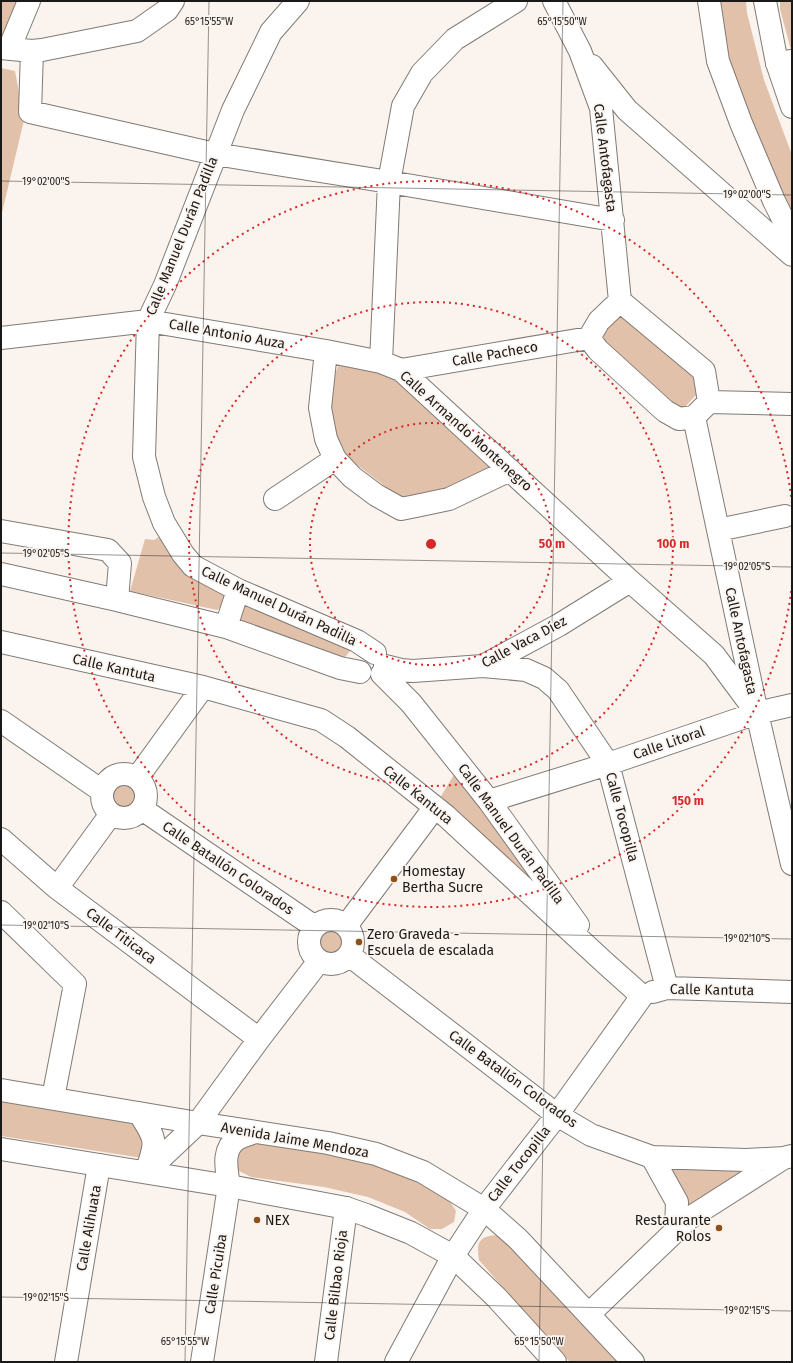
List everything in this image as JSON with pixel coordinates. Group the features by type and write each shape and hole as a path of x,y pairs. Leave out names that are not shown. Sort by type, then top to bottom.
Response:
{"street":[{"path":"29,1 5,48 32,51 42,50 137,31 167,10 173,1"},
{"name":"Calle Manuel Durán Padilla","path":"298,1 271,32 233,110 165,285 148,321 144,457 154,497 164,523 184,554 194,566 238,590 357,641 381,664 489,802 604,962"},
{"path":"391,366 389,182 403,106 422,72 455,39 516,1"},
{"name":"Calle Antofagasta","path":"554,1 580,51 601,108 620,301 704,371 702,410 718,530 757,713 792,864"},
{"path":"709,1 718,61 741,123 774,200 792,237"},
{"path":"766,1 785,62 792,107"},
{"path":"32,51 30,112 215,154 613,220"},
{"path":"580,51 627,110 792,255"},
{"path":"620,301 599,321 589,338 598,350 665,411 679,419 702,410 792,404"},
{"name":"Calle Antonio Auza","path":"1,338 148,321 326,351 391,366"},
{"name":"Calle Pacheco","path":"391,366 589,338"},
{"path":"326,351 320,408 326,439 335,459 358,482 376,495 401,508 449,499 510,470"},
{"name":"Calle Armando Montenegro","path":"391,366 510,470 630,581 714,655 757,713"},
{"path":"275,498 335,459"},
{"path":"718,530 785,516"},
{"path":"1,531 108,550 120,563 118,600"},
{"path":"1,574 226,626 340,668 360,672 366,678 375,678 381,664"},
{"name":"Calle Vaca Díez","path":"381,664 414,671 483,666 559,625 630,581"},
{"path":"226,626 238,590"},
{"name":"Calle Kantuta","path":"1,642 203,688 321,720 347,737 446,816 642,996 667,988 792,992"},
{"name":"Calle Tocopilla","path":"483,666 526,670 544,678 558,690 608,764 667,988"},
{"path":"137,778 203,688"},
{"name":"Calle Litoral","path":"489,802 608,764 757,713 792,705"},
{"path":"1,722 102,791"},
{"path":"123,773 130,774 137,778 142,782 145,789 145,803 142,809 131,817 124,818 117,817 106,810 101,798 104,784 115,775 123,773"},
{"path":"346,926 434,807"},
{"name":"Calle Batallón Colorados","path":"142,809 314,927"},
{"path":"57,888 111,814"},
{"name":"Calle Titicaca","path":"1,839 57,888 259,1039"},
{"path":"1,912 75,984 54,1098"},
{"path":"333,920 346,926 350,930 353,943 349,955 344,960 332,964 325,964 314,957 310,952 308,938 314,927 320,922 333,920"},
{"name":"Calle Batallón Colorados","path":"349,955 557,1115 591,1135 652,1157 746,1160 788,1157"},
{"path":"146,1172 198,1123 259,1039 319,961"},
{"name":"Calle Tocopilla","path":"396,1362 453,1256 484,1209 557,1115 642,996"},
{"name":"Avenida Jaime Mendoza","path":"1,1090 328,1143 376,1154 423,1172 484,1209 518,1239 633,1362"},
{"path":"139,1113 155,1140 146,1172"},
{"name":"Calle Picuiba","path":"202,1362 229,1186 225,1161 228,1148 237,1139 255,1132"},
{"path":"1,1149 229,1186 346,1208 366,1215 411,1233 453,1256 496,1297 555,1362"},
{"path":"652,1157 676,1202 676,1231"},
{"path":"589,1314 688,1219 746,1181 788,1157"},
{"name":"Calle Alihuata","path":"66,1362 99,1165"},
{"name":"Calle Bilbao Rioja","path":"326,1362 346,1208"}],"shaded area":[{"path":"1,1 23,1 1,40"},
{"path":"718,1 746,1 747,13 764,80 792,155 792,213 750,123 732,72"},
{"path":"780,1 792,1 791,50 780,9"},
{"path":"1,68 15,71 24,120 1,217"},
{"path":"625,314 689,370 697,383 698,393 685,407 674,410 600,346 599,335 616,315"},
{"path":"339,364 394,374 492,467 439,493 411,500 398,496 348,458 336,434 331,404 335,374"},
{"path":"162,535 223,591 223,602 217,610 130,591 145,539 154,540"},
{"path":"251,603 347,644 350,651 346,656 339,660 241,622 241,609"},
{"path":"455,773 560,911 440,798"},
{"path":"121,778 127,778 136,783 140,789 140,801 136,807 127,812 121,812 112,807 107,798 107,792 112,783"},
{"path":"329,929 338,933 342,942 338,951 329,955 320,951 316,942 320,933"},
{"path":"1,1100 134,1120 144,1129 142,1158 1,1136"},
{"path":"262,1139 396,1170 446,1195 456,1211 454,1222 442,1229 430,1229 405,1212 368,1197 324,1187 251,1177 237,1170 236,1157 240,1145"},
{"path":"670,1168 750,1168 690,1210"},
{"path":"498,1235 504,1239 617,1362 570,1362 552,1344 479,1260 478,1249 480,1241 487,1237"}],"place":[{"name":"Homestay Bertha Sucre","path":"394,879"},
{"name":"Zero Graveda - Escuela de escalada","path":"359,942"},
{"name":"NEX","path":"257,1220"},
{"name":"Restaurante Rolos","path":"719,1228"}]}
